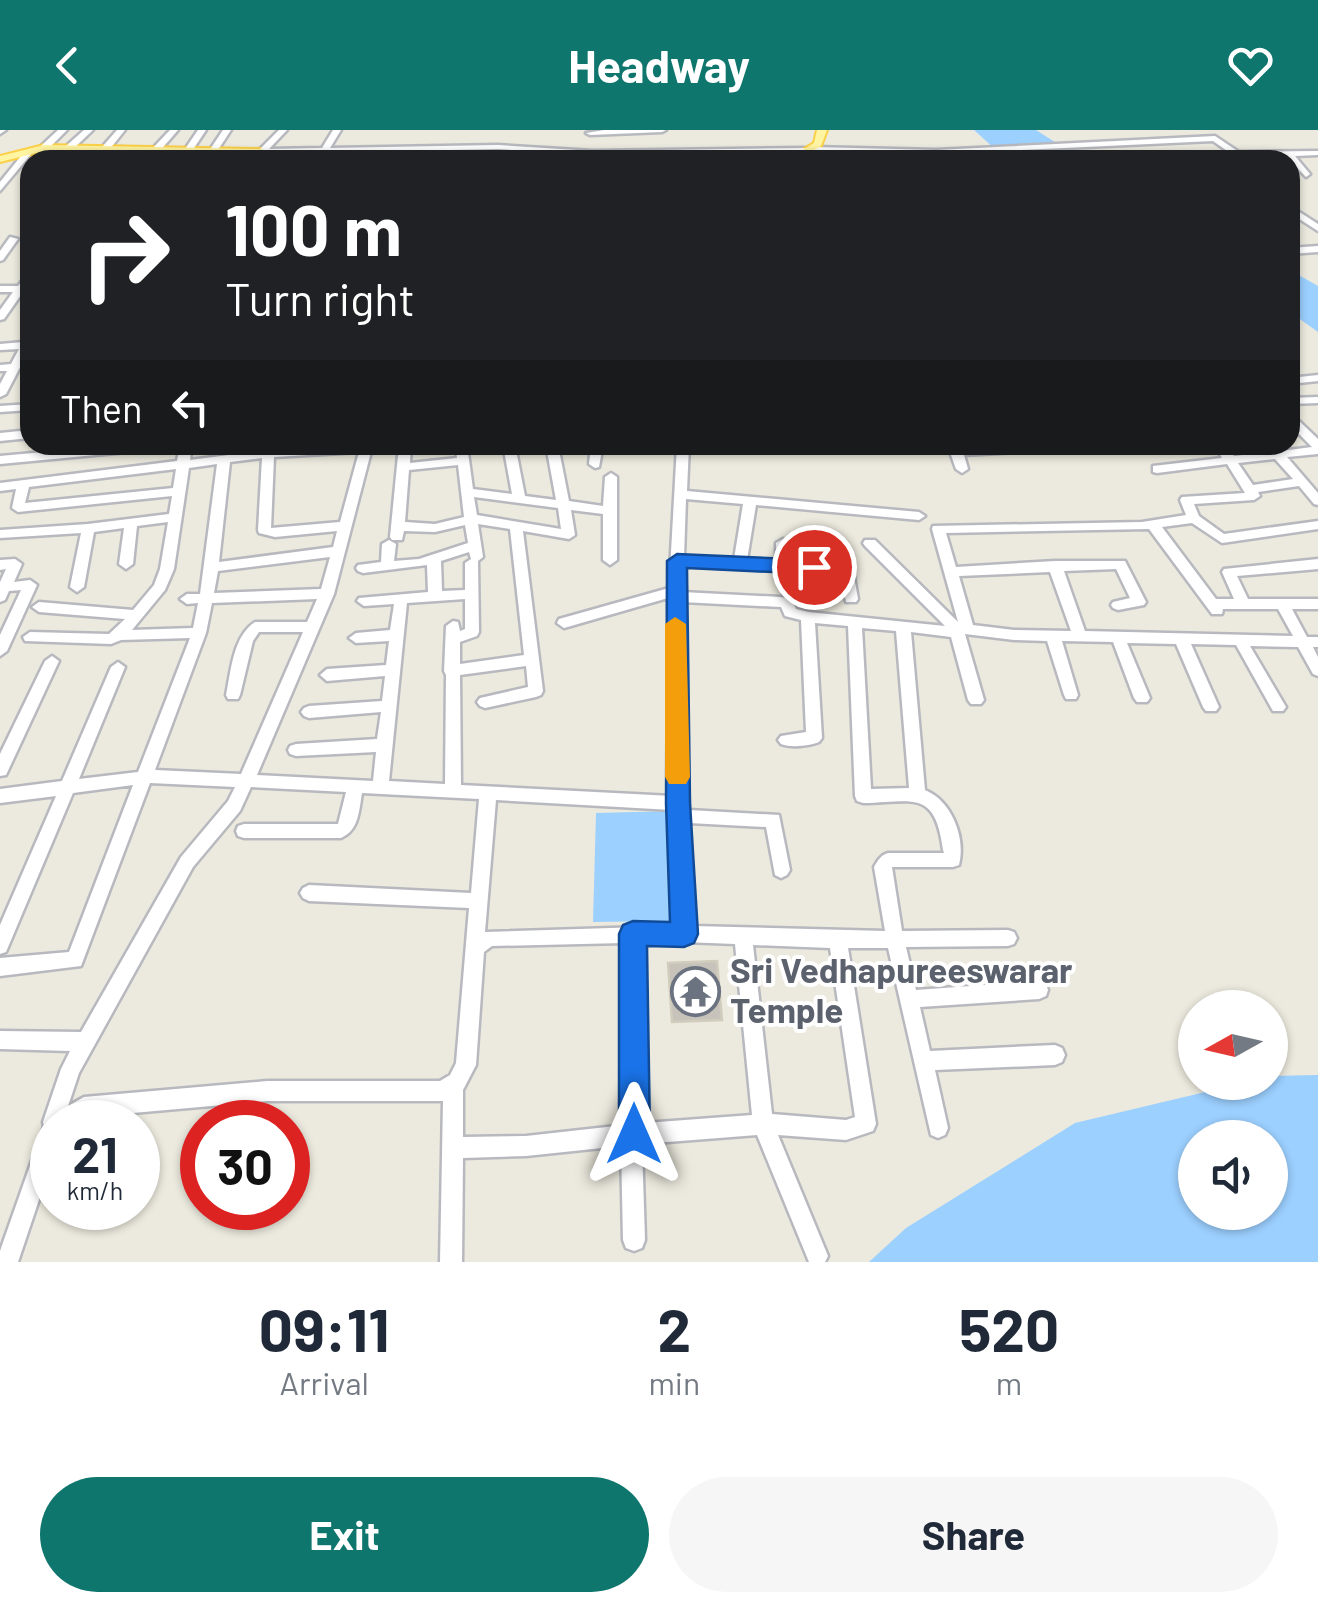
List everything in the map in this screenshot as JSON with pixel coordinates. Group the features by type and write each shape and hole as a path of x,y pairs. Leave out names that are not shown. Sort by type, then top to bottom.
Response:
{"main road":[{"path":"809,150 822,130"},
{"path":"38,150 53,150"},
{"path":"78,150 131,150"}],"street":[{"path":"44,148 63,130"},
{"path":"106,148 121,130"},
{"path":"265,150 283,130"},
{"path":"325,150 337,130"},
{"path":"442,148 447,130"},
{"path":"491,130 492,147"},
{"path":"590,132 662,130"},
{"path":"1057,130 1074,143 1149,142"},
{"path":"1110,130 1121,136 1142,136 1149,142"},
{"path":"377,149 387,133"},
{"path":"1086,133 1096,142"},
{"path":"981,150 1149,142 1211,134 1233,150"},
{"path":"325,150 535,150"},
{"path":"0,188 20,163"},
{"path":"1300,167 1306,174"},
{"path":"1300,216 1318,228"},
{"path":"1300,219 1318,218"},
{"path":"0,258 14,239"},
{"path":"0,317 20,295"},
{"path":"0,394 20,358"},
{"path":"0,368 15,366"},
{"path":"1300,429 1318,448"},
{"path":"0,460 53,455"},
{"path":"30,637 111,639 119,635 160,587 167,568 185,455"},
{"path":"0,487 259,455"},
{"path":"268,455 264,530 346,526"},
{"path":"62,1100 71,1069 187,862 234,806 327,594 364,455"},
{"path":"387,566 395,536 404,455"},
{"path":"452,790 453,632 472,632 474,555 463,455"},
{"path":"511,455 519,498"},
{"path":"395,536 471,519 568,536 566,505 554,455"},
{"path":"595,464 596,455"},
{"path":"682,455 675,594 684,934"},
{"path":"959,455 962,469"},
{"path":"985,455 990,468"},
{"path":"1227,455 1254,496 1186,500 1194,518 1222,538 1318,525"},
{"path":"1156,470 1252,455"},
{"path":"1278,455 1318,501"},
{"path":"0,967 76,960 199,633 212,567 224,459"},
{"path":"403,467 464,462"},
{"path":"610,560 611,477"},
{"path":"1250,489 1302,482"},
{"path":"23,485 18,508 180,491"},
{"path":"469,492 609,511"},
{"path":"680,494 919,516"},
{"path":"740,563 750,501"},
{"path":"0,534 88,528 175,516"},
{"path":"976,700 938,529 1152,525 1194,518"},
{"path":"126,564 131,522"},
{"path":"1152,525 1214,607 1243,603 1318,604"},
{"path":"485,702 535,694 516,526"},
{"path":"77,587 88,528"},
{"path":"782,565 783,543"},
{"path":"870,543 960,629"},
{"path":"212,567 339,551"},
{"path":"362,568 474,555"},
{"path":"434,558 435,596"},
{"path":"677,561 814,567 838,561 848,574 851,598"},
{"path":"950,572 1137,563"},
{"path":"0,565 15,564 2,592"},
{"path":"1118,605 1139,602 1120,564"},
{"path":"1243,603 1229,572 1318,564"},
{"path":"1055,566 1080,636"},
{"path":"814,567 816,594"},
{"path":"0,650 30,585 2,592"},
{"path":"188,600 327,594"},
{"path":"364,602 472,594"},
{"path":"564,623 608,615 675,594 781,602 787,603 790,612 808,616 903,626 1053,636 1310,642"},
{"path":"380,786 400,599"},
{"path":"39,607 136,615"},
{"path":"1284,608 1310,642 1318,670"},
{"path":"786,740 814,738 808,616"},
{"path":"854,622 864,796 930,796 938,804 953,860 884,862 894,940 938,1128"},
{"path":"903,626 918,788 914,796"},
{"path":"232,695 246,640 255,628 314,627"},
{"path":"119,635 199,633"},
{"path":"356,638 396,635"},
{"path":"1053,636 1072,695"},
{"path":"1118,637 1142,698"},
{"path":"1180,639 1211,707"},
{"path":"1240,640 1278,708"},
{"path":"451,671 531,660"},
{"path":"0,770 52,661"},
{"path":"0,946 118,667"},
{"path":"327,676 393,670"},
{"path":"309,712 389,706"},
{"path":"296,750 384,745"},
{"path":"0,796 142,778 247,778 452,790 678,810 773,820 781,870"},
{"path":"244,830 341,831 346,826 356,786"},
{"path":"451,1262 453,1085 466,1062 488,793"},
{"path":"309,892 479,901"},
{"path":"475,947 490,938 633,934 838,940 1008,938"},
{"path":"633,934 634,1240"},
{"path":"743,938 763,1124 817,1256"},
{"path":"451,1148 526,1146 763,1124 846,1130 866,1124 838,940"},
{"path":"909,1000 1039,990"},
{"path":"0,1040 86,1042"},
{"path":"924,1061 1055,1054"},
{"path":"160,1101 267,1092 427,1094 453,1085"},
{"path":"8,1262 30,1197"}],"water":[{"path":"974,130 1036,130 1067,150 996,150"},
{"path":"1300,276 1318,286 1318,332 1300,319"},
{"path":"674,811 677,921 593,922 596,813"},
{"path":"1318,1075 1318,1262 869,1262 906,1228 1075,1123 1178,1098 1288,1100 1288,1076"}],"building":[{"name":"Sri Vedhapureeswarar Temple","path":"717,961 722,1020 672,1022 668,963"}],"slow traffic":[{"path":"675,624 678,777"}],"place":[{"name":"Sri Vedhapureeswarar Temple","path":"695,991"}],"route":[{"path":"634,1134 633,934 684,934 678,803 677,561 814,567"}]}
